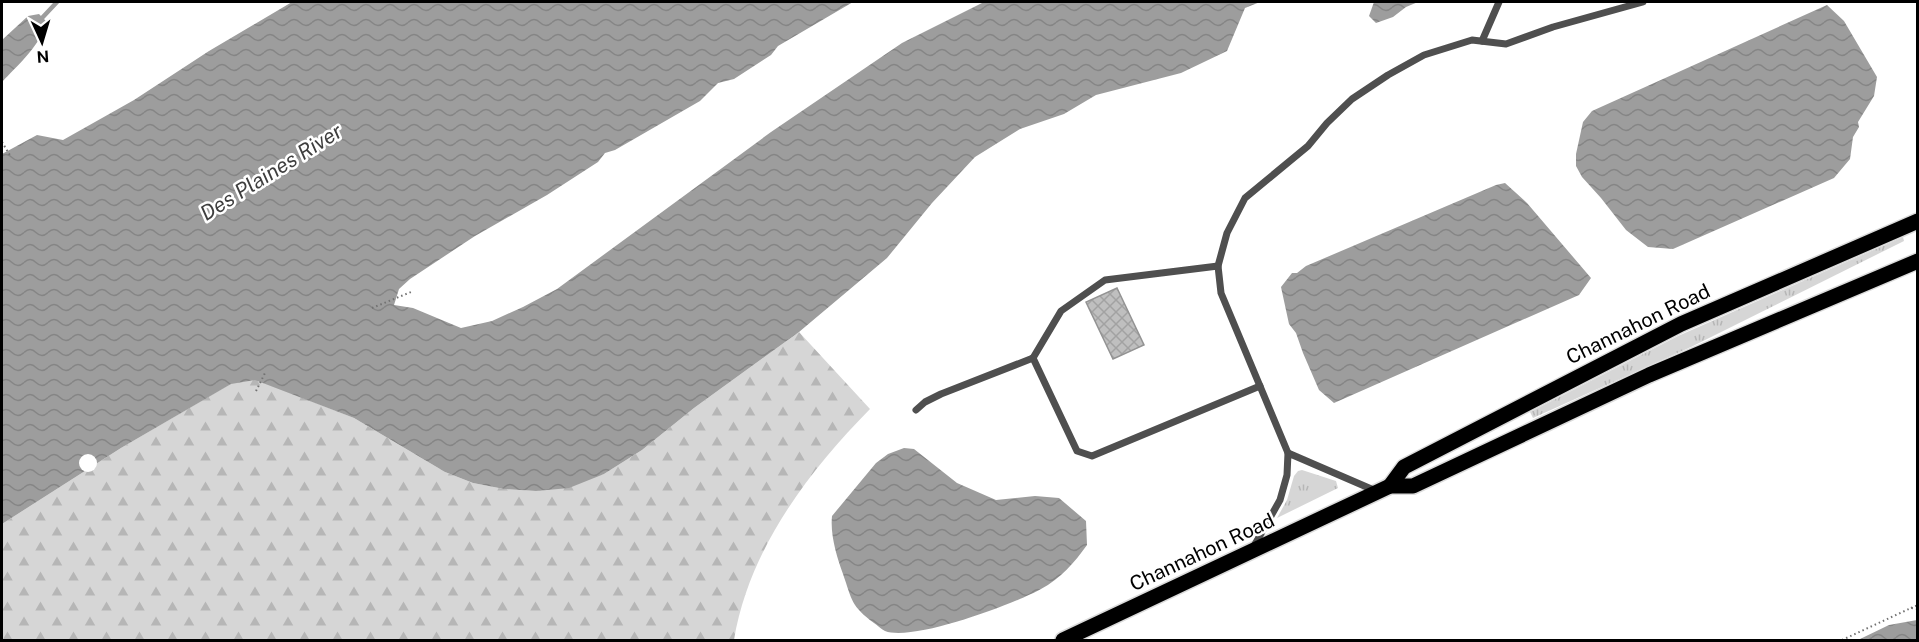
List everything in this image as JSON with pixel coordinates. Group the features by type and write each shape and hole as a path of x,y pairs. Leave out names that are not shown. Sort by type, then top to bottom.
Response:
{"main road":[{"name":"Channahon Road","path":"1384,489 1404,468 1681,324 1917,221"},
{"name":"Channahon Road","path":"1063,640 1384,489 1413,486 1649,375 1916,262"}],"lane":[{"path":"1482,41 1499,2"},
{"path":"1251,552 1281,500 1287,475 1288,453 1221,293 1218,266 1227,233 1245,198 1308,146 1327,123 1352,99 1424,55 1472,40 1506,44 1553,27 1642,2"},
{"path":"916,410 925,402 941,394 1033,358 1061,311 1105,280 1218,266"},
{"path":"1033,358 1077,451 1092,456 1260,386"},
{"path":"1288,453 1384,489"}],"path":[{"path":"2,142 11,157"},
{"path":"372,308 411,292"},
{"path":"256,391 264,373"},
{"path":"1842,640 1917,607"}],"green space":[{"path":"1903,237 1904,241 1691,347 1533,418 1530,412 1678,336"},
{"path":"799,332 870,409 824,459 784,515 753,575 734,640 2,640 2,524 121,448 232,383 255,379 354,418 445,472 473,483 504,489 536,491 604,474 642,450 694,408"},
{"path":"1302,470 1336,481 1338,488 1277,518 1287,500 1294,476"}],"water":[{"name":"Des Plaines River","path":"292,2 853,2 778,46 771,55 734,79 718,83 700,101 615,150 605,153 598,162 547,195 475,236 410,279 399,289 394,305 413,308 461,328 492,321 557,289 771,132 902,43 984,2 1260,2 1245,8 1227,51 1181,73 1096,95 1064,114 1020,129 975,157 932,203 887,258 799,332 694,408 642,450 604,474 569,488 536,491 504,489 473,483 445,472 354,418 255,380 231,384 121,448 2,524 2,154 37,135 63,140 134,100 209,51"},
{"path":"1374,2 1418,2 1406,7 1393,17 1376,23 1369,16"},
{"path":"1827,5 1844,21 1877,77 1874,96 1858,122 1859,127 1853,137 1850,159 1834,178 1673,249 1648,247 1626,230 1582,177 1576,166 1576,154 1583,122 1592,111"},
{"path":"39,14 46,21 40,37 29,54 2,82 2,40 28,16"},
{"path":"1505,183 1527,203 1591,278 1579,295 1334,403 1319,390 1296,333 1289,324 1281,287 1292,273 1297,273 1306,266"},
{"path":"904,448 914,449 957,483 996,500 1035,496 1059,498 1086,521 1087,545 1061,575 1028,596 987,612 940,626 899,633 885,631 856,607 834,546 832,516 876,463 888,454"},
{"path":"1917,620 1917,640 1858,640 1889,625"}],"pier":[{"path":"84,454 92,454 97,459 95,470 84,472 79,467 79,459"}],"building":[{"path":"1117,288 1144,345 1113,359 1086,302"}],"waterway":[{"path":"42,18 57,2"}]}
